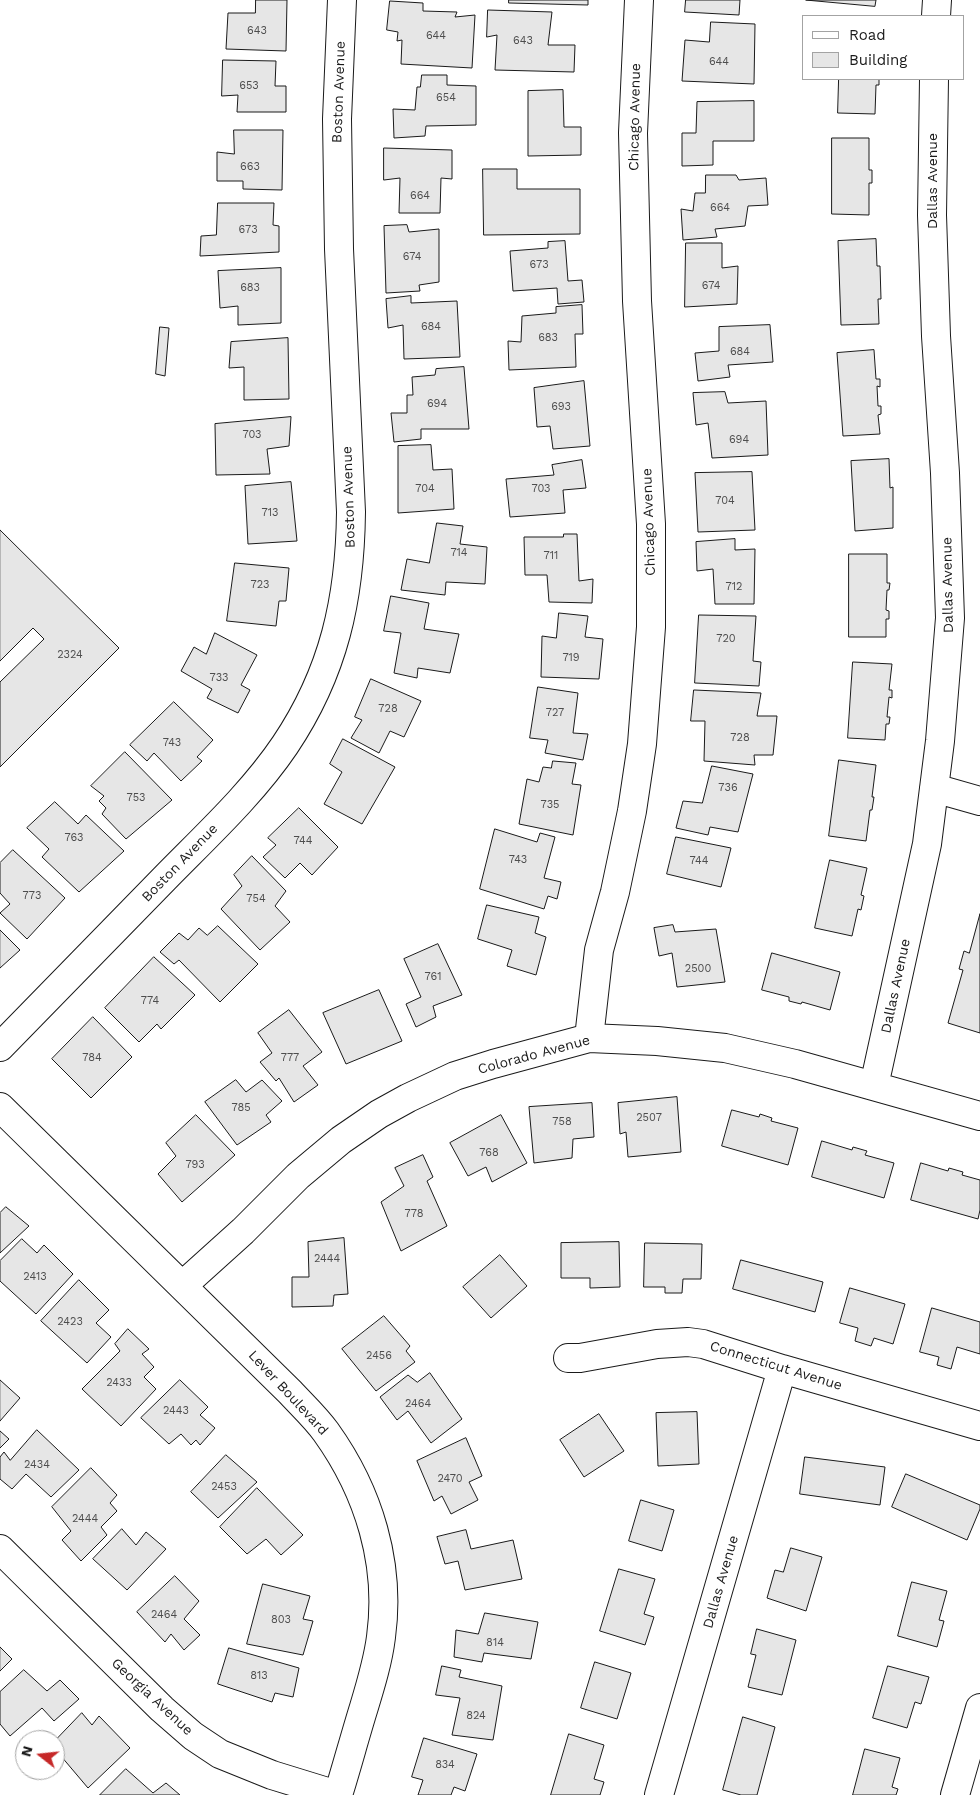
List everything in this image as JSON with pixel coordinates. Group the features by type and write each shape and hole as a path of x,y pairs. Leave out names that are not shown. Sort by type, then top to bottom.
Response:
{"street":[{"name":"Boston Avenue","path":"0,1047 242,800 285,746 304,714 331,655 341,619 351,554 351,512 339,249 338,120 342,0"},
{"name":"Chicago Avenue","path":"589,1038 599,950 615,892 638,773 651,627 651,524 637,301 633,133 639,0"},
{"path":"936,15 937,0"},
{"name":"Dallas Avenue","path":"874,1086 927,844 950,618 945,473 936,336 933,224 934,80"},
{"path":"934,788 980,801"},
{"name":"Colorado Avenue","path":"182,1286 298,1176 341,1140 379,1114 455,1076 589,1038 657,1040 724,1048 795,1064 980,1116"},
{"name":"Lever Boulevard","path":"0,1107 290,1392 325,1430 348,1466 371,1521 383,1573 384,1606 381,1638 373,1676 338,1795"},
{"name":"Connecticut Avenue","path":"568,1358 580,1358 657,1344 688,1342 704,1344 782,1369 980,1426"},
{"name":"Dallas Avenue","path":"659,1795 782,1369"},
{"name":"Georgia Avenue","path":"0,1549 162,1709 193,1736 220,1754 272,1775 338,1795"},
{"path":"955,1795 980,1708"}],"building":[{"path":"256,0 287,0 286,51 226,49 228,13 255,13"},
{"path":"509,0 588,0 588,5 509,3"},
{"path":"686,0 740,0 739,15 685,12"},
{"path":"806,0 876,0 875,6"},
{"path":"390,1 423,3 423,11 457,12 455,17 475,15 472,68 401,64 402,40 397,41 398,32 387,30"},
{"path":"488,10 552,12 548,45 575,45 574,72 495,70 497,35 487,37"},
{"path":"711,22 755,24 754,84 682,81 685,40 709,42"},
{"path":"223,60 276,61 275,86 286,86 286,112 237,112 238,95 222,96"},
{"path":"422,75 447,75 447,85 476,86 476,125 426,126 425,136 394,138 393,109 415,110 417,87 420,87"},
{"path":"839,80 879,80 879,85 876,85 875,114 838,113"},
{"path":"563,90 564,127 581,127 581,155 528,156 528,91"},
{"path":"754,101 754,141 713,141 713,165 682,166 682,133 696,133 697,102"},
{"path":"234,130 283,130 282,190 243,189 243,181 217,181 217,152 234,154"},
{"path":"832,138 869,138 869,170 872,170 872,183 869,183 869,215 832,214"},
{"path":"384,148 452,150 452,179 441,178 440,213 399,213 400,178 384,180"},
{"path":"483,169 517,169 517,189 580,189 580,234 484,235"},
{"path":"706,175 736,175 739,180 766,178 768,205 748,206 745,226 715,229 717,237 683,240 681,209 693,211 695,193 705,193"},
{"path":"218,203 274,203 273,225 279,226 279,252 200,256 201,236 216,235"},
{"path":"407,225 409,232 439,229 439,282 419,285 420,291 386,293 384,226"},
{"path":"876,239 877,266 880,266 881,299 878,299 879,324 841,325 838,241"},
{"path":"565,241 568,281 582,280 584,302 558,304 557,288 513,291 510,251 548,248 548,242"},
{"path":"686,243 722,243 722,268 738,266 737,304 685,307"},
{"path":"281,268 281,323 238,325 238,306 220,308 218,271"},
{"path":"411,296 411,303 457,301 460,357 404,359 403,325 388,328 386,299"},
{"path":"582,305 583,334 575,334 576,367 509,370 508,341 521,342 522,316 556,313 556,307"},
{"path":"770,325 773,362 728,365 730,377 698,381 695,353 719,351 719,327"},
{"path":"160,327 169,328 165,376 156,374"},
{"path":"288,338 289,399 244,400 244,367 229,368 231,342"},
{"path":"874,350 876,379 880,379 880,387 877,386 878,406 881,406 881,414 878,415 880,434 843,436 837,353"},
{"path":"464,367 469,429 421,429 421,439 394,442 391,413 407,413 407,395 413,395 412,377 435,375 436,369"},
{"path":"584,381 590,446 553,449 550,426 537,427 534,388"},
{"path":"725,392 728,403 766,401 768,455 712,458 708,423 696,425 693,393"},
{"path":"291,417 289,446 267,449 270,474 216,475 215,424"},
{"path":"431,445 433,470 452,469 454,509 398,513 398,446"},
{"path":"889,459 890,488 893,487 893,528 855,531 851,461"},
{"path":"582,460 586,488 563,490 565,513 510,517 506,479 554,475 552,465"},
{"path":"752,472 755,530 698,532 695,473"},
{"path":"291,482 297,541 248,544 245,486"},
{"path":"437,523 463,526 460,544 487,547 485,584 446,582 445,595 401,590 407,559 429,563"},
{"path":"0,530 119,648 0,767 0,682 44,639 33,628 0,661"},
{"path":"564,534 577,534 579,581 593,579 592,603 549,602 547,575 525,575 524,537 563,537"},
{"path":"735,539 735,550 755,549 754,604 715,604 713,569 697,571 696,542"},
{"path":"849,554 887,554 887,583 890,583 889,590 887,590 886,610 889,611 889,619 886,619 886,637 849,637"},
{"path":"235,563 289,568 286,601 279,601 276,626 227,621"},
{"path":"391,596 429,603 424,629 459,634 450,673 418,668 417,678 394,673 401,633 384,631"},
{"path":"559,613 588,616 585,637 603,639 599,679 541,677 542,636 556,638"},
{"path":"699,615 756,616 753,661 761,662 759,686 695,683"},
{"path":"215,633 257,655 241,685 250,690 238,713 207,698 212,689 181,671 194,647 206,654"},
{"path":"853,662 892,664 889,690 892,690 892,698 889,697 887,717 890,717 889,724 886,724 885,740 848,738"},
{"path":"371,679 421,701 404,737 390,731 379,753 351,738 362,720 355,717"},
{"path":"538,687 578,693 573,733 588,734 583,760 545,753 548,740 530,738"},
{"path":"694,690 761,693 757,716 777,716 773,755 754,755 755,765 704,761 705,721 691,721"},
{"path":"174,702 213,740 197,757 202,761 181,781 154,753 147,761 130,745"},
{"path":"343,739 395,767 362,824 324,804 342,772 330,764"},
{"path":"125,752 172,800 126,839 102,814 106,808 99,801 104,796 91,786"},
{"path":"839,760 876,765 872,797 874,797 872,810 870,810 866,841 829,836"},
{"path":"553,761 576,763 572,784 581,785 573,835 519,824 527,779 539,782 543,767 551,768"},
{"path":"712,766 753,774 738,832 710,827 708,835 676,828 683,801 702,803"},
{"path":"55,802 78,824 86,815 124,851 79,892 42,857 49,849 27,828"},
{"path":"299,808 338,847 312,875 300,863 285,878 263,857 276,845 268,838"},
{"path":"495,829 537,842 540,833 555,837 544,878 561,882 557,899 548,896 544,909 480,889"},
{"path":"676,837 731,848 721,887 667,874"},
{"path":"13,850 65,898 27,939 0,913 10,904 0,893 0,863"},
{"path":"252,856 286,891 275,906 290,922 260,950 221,909 242,886 234,875"},
{"path":"830,860 867,868 861,895 864,896 861,910 858,909 852,936 815,928"},
{"path":"487,905 539,917 535,933 546,937 536,975 507,966 512,950 478,939"},
{"path":"980,914 980,1033 948,1023 963,970 959,969 964,951 969,953"},
{"path":"673,925 675,932 716,929 725,982 677,987 672,953 659,956 654,928"},
{"path":"218,926 258,964 220,1002 179,960 174,964 160,952 179,933 188,940 199,928 207,935"},
{"path":"0,930 20,950 0,968"},
{"path":"438,944 462,995 433,1006 436,1017 416,1027 406,1004 421,997 404,959"},
{"path":"772,953 840,972 830,1010 802,1002 801,1004 789,1001 789,997 762,990"},
{"path":"154,957 195,995 161,1029 157,1024 139,1042 105,1008"},
{"path":"379,990 402,1041 346,1064 323,1013"},
{"path":"289,1010 322,1052 303,1066 318,1085 294,1102 279,1078 276,1081 260,1062 272,1053 258,1033"},
{"path":"93,1017 132,1057 91,1098 52,1059"},
{"path":"236,1080 246,1092 262,1080 282,1101 266,1115 271,1122 237,1145 205,1102"},
{"path":"677,1097 681,1152 628,1157 626,1132 620,1134 618,1103"},
{"path":"592,1103 594,1137 573,1139 572,1158 534,1163 529,1107"},
{"path":"732,1110 759,1117 760,1114 772,1118 771,1121 798,1128 788,1165 722,1146"},
{"path":"196,1115 235,1155 182,1202 158,1174 176,1156 166,1143"},
{"path":"501,1115 527,1163 492,1182 486,1167 468,1176 450,1143"},
{"path":"822,1141 852,1150 853,1147 867,1151 865,1155 894,1163 884,1198 812,1177"},
{"path":"423,1155 433,1177 427,1181 447,1226 401,1251 381,1202 404,1186 395,1168"},
{"path":"921,1163 948,1171 949,1168 963,1172 962,1175 980,1180 980,1210 978,1219 911,1200"},
{"path":"6,1207 29,1226 0,1253 0,1213"},
{"path":"344,1238 348,1294 334,1295 333,1306 292,1307 292,1277 309,1277 308,1242"},
{"path":"22,1239 37,1253 44,1245 73,1274 36,1314 0,1281 0,1261"},
{"path":"619,1242 620,1287 590,1288 590,1278 561,1278 561,1243"},
{"path":"645,1243 702,1244 701,1279 683,1279 682,1293 665,1293 665,1287 644,1287"},
{"path":"500,1255 527,1286 491,1318 463,1287"},
{"path":"741,1260 823,1282 815,1312 733,1289"},
{"path":"79,1280 109,1310 96,1323 111,1337 87,1363 41,1321"},
{"path":"850,1288 905,1304 893,1344 874,1338 871,1346 855,1341 858,1328 840,1323"},
{"path":"932,1308 980,1322 980,1354 957,1347 951,1369 937,1365 939,1357 920,1352"},
{"path":"384,1316 410,1346 406,1351 415,1362 376,1391 342,1349"},
{"path":"128,1329 149,1349 142,1354 154,1367 144,1377 156,1389 121,1426 82,1389 120,1351 115,1344"},
{"path":"430,1373 462,1419 431,1443 408,1411 397,1420 380,1397 408,1375 417,1382"},
{"path":"0,1380 20,1398 0,1421"},
{"path":"180,1380 208,1407 200,1415 215,1428 200,1445 196,1440 191,1445 181,1434 169,1444 141,1418"},
{"path":"697,1412 699,1464 658,1466 656,1413"},
{"path":"599,1414 624,1451 584,1477 560,1440"},
{"path":"37,1430 79,1470 51,1497 26,1474 12,1489 0,1479 0,1457 4,1452 10,1460"},
{"path":"0,1431 9,1439 0,1448"},
{"path":"466,1438 482,1476 469,1482 478,1500 451,1514 442,1496 434,1501 417,1461"},
{"path":"226,1455 257,1482 218,1518 191,1492"},
{"path":"805,1457 885,1467 880,1505 800,1494"},
{"path":"91,1468 117,1495 110,1503 117,1511 101,1527 107,1535 81,1561 62,1540 71,1531 52,1507"},
{"path":"906,1474 980,1505 967,1540 892,1507"},
{"path":"257,1488 303,1535 281,1555 266,1539 247,1554 220,1527"},
{"path":"641,1500 674,1510 662,1551 629,1541"},
{"path":"122,1529 136,1545 146,1532 166,1549 127,1590 93,1559"},
{"path":"466,1530 471,1549 513,1540 522,1579 465,1590 458,1561 445,1564 437,1537"},
{"path":"791,1548 822,1557 806,1611 767,1598 775,1570 783,1572"},
{"path":"619,1569 655,1579 644,1614 654,1617 645,1645 600,1631"},
{"path":"175,1576 199,1601 184,1619 200,1635 184,1650 171,1634 165,1642 137,1612"},
{"path":"912,1582 947,1591 939,1620 944,1621 937,1647 898,1636"},
{"path":"263,1584 310,1596 303,1619 313,1621 303,1655 247,1644"},
{"path":"485,1613 538,1622 531,1659 484,1653 482,1662 454,1657 456,1630 478,1634"},
{"path":"757,1629 796,1640 782,1695 748,1687 756,1655 751,1654"},
{"path":"0,1647 12,1659 0,1671"},
{"path":"229,1648 299,1668 293,1697 275,1693 272,1702 218,1684"},
{"path":"595,1662 631,1673 617,1719 581,1708"},
{"path":"442,1666 461,1670 459,1677 502,1686 493,1740 452,1735 460,1698 436,1695"},
{"path":"888,1666 929,1677 921,1704 915,1702 907,1728 873,1718"},
{"path":"24,1670 47,1691 60,1680 79,1699 54,1721 42,1708 10,1736 0,1724 0,1692"},
{"path":"82,1713 92,1725 99,1716 130,1748 88,1788 65,1761 65,1731"},
{"path":"743,1717 775,1727 757,1795 741,1795 723,1790"},
{"path":"569,1734 604,1745 594,1779 604,1782 600,1795 551,1795"},
{"path":"424,1738 477,1754 465,1791 454,1787 451,1795 418,1795 423,1780 412,1777"},
{"path":"865,1749 900,1758 892,1787 898,1789 896,1795 853,1795"},
{"path":"126,1769 153,1793 166,1783 180,1795 100,1795"}]}
